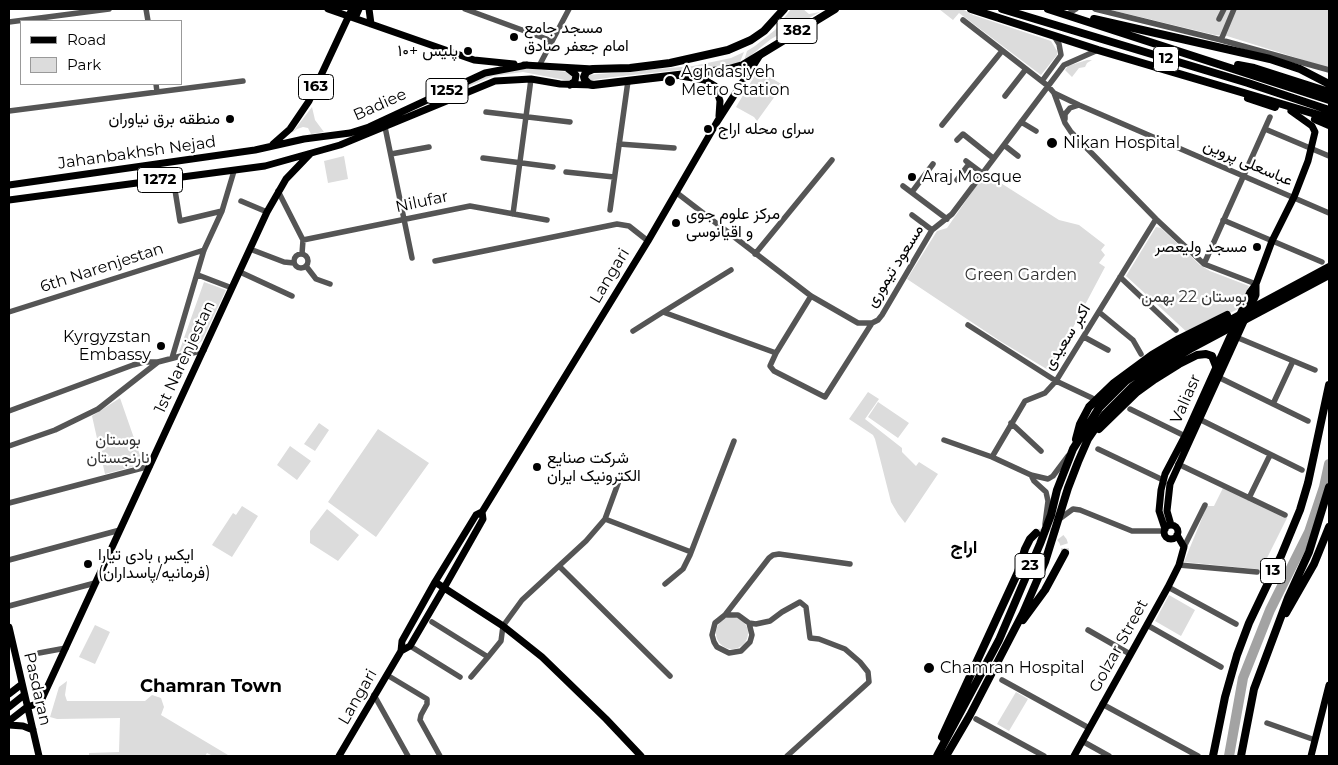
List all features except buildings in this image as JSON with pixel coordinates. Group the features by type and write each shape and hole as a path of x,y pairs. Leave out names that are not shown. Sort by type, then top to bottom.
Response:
{"highway":[{"path":"776,19 780,9"},
{"name":"382","path":"593,69 630,68 716,54 751,40 776,19 784,9"},
{"name":"382","path":"593,85 729,69 760,55 835,9"},
{"path":"971,9 1098,50 1329,118"},
{"name":"12","path":"1002,9 1248,83 1329,110"},
{"name":"12","path":"1048,9 1329,100"},
{"path":"1066,15 1112,22 1270,59 1300,69 1329,84"},
{"path":"1098,50 1117,44 1132,60"},
{"path":"1213,62 1254,68 1329,92"},
{"path":"593,69 588,71 584,77 587,82 593,85"},
{"path":"1216,85 1258,102 1291,111 1329,125"},
{"name":"23","path":"937,756 998,640 1040,544 1051,515 1057,490 1073,449 1099,408 1186,342 1329,267"},
{"name":"23","path":"946,756 1014,631 1045,562 1068,488 1088,439 1104,414 1129,384 1190,349 1329,275"},
{"path":"1073,449 1080,424 1089,407 1114,383 1152,355 1179,339 1246,308"},
{"path":"1088,439 1137,392 1179,364 1197,355 1206,354 1212,356 1216,366"},
{"name":"13","path":"1212,756 1225,697 1240,647 1249,622 1292,528 1308,483 1329,385"},
{"name":"13","path":"1241,756 1254,689 1274,632 1309,552 1329,487"},
{"path":"1274,632 1314,564 1329,527"},
{"path":"933,756 1018,572 1025,549 1030,539 1036,533"},
{"path":"1014,631 1045,590 1064,553"}],"main road":[{"name":"382","path":"328,9 352,14 371,24 474,60 593,69"},
{"name":"163","path":"268,147 282,138 301,113 317,86 352,14 359,9"},
{"path":"369,9 371,24"},
{"name":"Langari","path":"339,756 401,651 402,641 435,582 476,515 482,512 677,193 717,122 760,55"},
{"name":"Badiee","path":"268,147 304,139 359,131 485,73 527,65"},
{"path":"567,68 576,74 575,81 570,85"},
{"path":"676,76 705,80 715,86 719,94 720,104 717,122"},
{"name":"382","path":"487,84 504,80 530,79 570,85 593,85"},
{"name":"1252","path":"310,154 340,145 487,84"},
{"name":"Valiasr","path":"1166,528 1159,511 1163,480 1216,366 1246,308 1256,295 1256,284 1272,242 1294,197 1308,161 1314,132 1312,126 1291,111"},
{"name":"Jahanbakhsh Nejad","path":"9,185 268,147"},
{"name":"Jahanbakhsh Nejad","path":"9,200 234,171 265,166 310,154"},
{"name":"1st Narenjestan","path":"10,719 28,707 40,703 267,212 286,179 310,154"},
{"path":"80,175 77,184 82,190"},
{"name":"Valiasr","path":"1166,528 1170,484 1236,337 1246,308"},
{"name":"Langari","path":"410,646 483,519 482,512"},
{"path":"1177,535 1174,538 1166,537 1166,528 1177,529 1177,535 1184,547"},
{"name":"Golzar Street","path":"1074,756 1168,587 1179,565 1184,547"},
{"path":"452,575 453,586 464,601"},
{"path":"435,582 503,626 542,657 641,756"},
{"name":"Pasdaran","path":"9,628 40,756"},
{"path":"401,651 410,646"},
{"path":"9,694 22,684"},
{"path":"1311,756 1327,703 1329,685"},
{"path":"9,707 24,695"},
{"path":"10,719 33,730"}],"street":[{"path":"24,20 109,9"},
{"path":"465,9 552,41"},
{"path":"538,66 569,9"},
{"path":"1066,15 1076,9"},
{"path":"1095,9 1221,40 1329,70"},
{"path":"1219,18 1224,9"},
{"path":"1221,40 1234,9"},
{"path":"963,20 1054,92 1065,123 1096,158 1156,219 1204,264 1256,284"},
{"path":"1042,81 1061,55 1059,44 1054,36"},
{"name":"مسعود تیموری","path":"677,193 811,296 858,323 872,323 878,320 882,314 932,230 947,220 1064,65 1098,50"},
{"path":"942,125 1002,51"},
{"path":"1005,96 1026,69"},
{"path":"513,214 530,79"},
{"path":"9,111 243,81"},
{"path":"610,210 628,81"},
{"path":"156,85 157,92"},
{"name":"عباسعلی پروین","path":"1054,92 1079,105 1329,213"},
{"path":"1065,123 1067,110 1079,105"},
{"path":"486,112 570,122"},
{"path":"1204,264 1270,117"},
{"path":"1021,122 1036,131"},
{"path":"385,127 412,258"},
{"path":"1265,128 1329,156"},
{"path":"957,140 963,134 994,158"},
{"path":"619,144 674,148"},
{"path":"1004,145 1018,156"},
{"path":"391,154 429,147"},
{"path":"483,158 553,166"},
{"path":"755,254 832,160"},
{"path":"957,180 967,162 982,173"},
{"path":"912,192 933,164"},
{"path":"172,358 204,250 222,210 234,171"},
{"path":"566,172 614,177"},
{"path":"903,186 947,220"},
{"path":"175,190 180,221 222,210"},
{"path":"278,191 303,240 302,254"},
{"path":"241,201 267,212"},
{"name":"Nilufar","path":"303,240 470,206 547,220"},
{"path":"912,215 932,230"},
{"name":"اکبر سعیدی","path":"992,458 1025,401 1045,393 1056,381 1156,219"},
{"path":"1223,220 1322,262"},
{"path":"435,261 617,224 629,226 648,241"},
{"path":"250,249 284,262 294,263 299,268 306,266"},
{"name":"6th Narenjestan","path":"9,312 204,250"},
{"path":"294,263 296,257 302,254"},
{"path":"302,254 307,258 306,266"},
{"path":"306,266 316,279 330,284"},
{"path":"633,331 731,270"},
{"path":"240,272 292,296"},
{"path":"198,275 232,288"},
{"path":"1120,277 1176,330"},
{"path":"811,296 770,366 774,371 825,397 872,323"},
{"path":"663,312 776,353"},
{"path":"1099,312 1133,340 1141,354"},
{"path":"968,325 1056,381 1092,398"},
{"path":"1084,336 1108,350"},
{"path":"1236,337 1315,370"},
{"path":"9,411 133,365 144,362 158,362 204,350"},
{"path":"1273,404 1293,361"},
{"path":"9,446 55,430 98,409 158,362"},
{"path":"1218,377 1308,421"},
{"path":"1130,409 1185,436"},
{"path":"1199,419 1302,470"},
{"path":"1011,423 1041,451"},
{"path":"944,440 992,458 1030,476 1048,479 1053,476 1073,449"},
{"path":"665,584 683,569 734,441"},
{"path":"1098,449 1163,480"},
{"path":"1249,498 1270,455"},
{"path":"1178,464 1285,515"},
{"path":"9,503 150,466"},
{"path":"1030,476 1046,492 1048,501 1040,544"},
{"path":"471,677 502,640 503,626 522,600 586,540 605,519 620,478"},
{"path":"1184,547 1205,505"},
{"path":"1058,520 1073,510 1080,510 1132,531 1166,528"},
{"path":"605,519 691,552"},
{"path":"9,560 120,530"},
{"path":"749,623 752,636 746,647 735,653 729,653 717,647 712,635 715,623 725,615 768,558 773,555 779,554 850,564"},
{"path":"1179,565 1257,572"},
{"path":"559,566 670,676"},
{"path":"9,606 96,582"},
{"path":"1168,587 1236,624"},
{"path":"725,615 738,615 749,623 756,624 770,621 798,602 802,603 806,607 810,638 819,639 845,649 868,672 869,682 787,756"},
{"path":"432,622 488,657"},
{"path":"1147,625 1221,667"},
{"path":"1088,630 1130,654"},
{"path":"410,646 460,676"},
{"path":"39,654 66,648"},
{"path":"387,675 427,699 427,704 420,720 440,756"},
{"path":"1002,680 1089,728"},
{"path":"374,696 408,756"},
{"path":"1102,704 1198,756"},
{"path":"976,719 1044,756"},
{"path":"1267,723 1315,740"},
{"path":"1082,741 1109,756"}],"green space":[{"path":"791,9 803,9 809,14 820,12 771,39 744,61 747,51 775,30"},
{"path":"939,9 962,9 973,15 1051,41 1057,51 1057,55 1041,75 959,13 953,20"},
{"path":"1107,9 1329,9 1329,68 1227,36 1215,35"},
{"path":"744,52 740,62 736,64 593,80 588,80 587,75 693,66 731,58"},
{"path":"1092,60 1085,67 1079,68 1072,77 1065,70 1068,66"},
{"path":"520,68 569,72 573,75 570,81 523,72 493,76 416,109 485,75"},
{"path":"758,70 783,85 757,121 754,117 736,107"},
{"path":"312,107 315,120 324,132 311,134 308,128 303,127 292,133"},
{"path":"344,156 348,179 328,183 324,161"},
{"name":"Green Garden","path":"985,173 1059,220 1079,225 1105,245 1101,250 1105,255 1099,263 1105,267 1050,371 1000,341 907,279 937,231 947,228"},
{"name":"بوستان 22 بهمن","path":"1156,227 1161,228 1200,265 1210,271 1249,286 1238,309 1189,334 1126,276"},
{"path":"204,282 226,290 202,341 193,348 179,352"},
{"path":"868,392 879,399 865,419 902,448 902,452 916,466 919,462 938,474 905,523 891,502 873,435 849,419"},
{"name":"بوستان نارنجستان","path":"120,398 143,464 105,474 92,416"},
{"path":"878,402 909,423 898,438 868,417"},
{"path":"319,423 329,430 315,451 304,444"},
{"path":"378,429 429,463 376,537 328,502"},
{"path":"290,446 311,461 297,480 277,465"},
{"path":"1223,488 1287,518 1260,572 1256,569 1184,562 1207,506 1214,506"},
{"path":"242,506 258,516 232,557 212,545 233,513 236,515"},
{"path":"327,509 359,535 338,561 310,543 310,531"},
{"path":"1169,595 1195,610 1181,636 1155,621"},
{"path":"732,617 738,618 743,622 747,627 747,639 743,644 738,648 732,649 726,648 721,644 717,639 716,633 717,627 721,622 726,618"},
{"path":"95,625 110,632 95,664 79,657"},
{"path":"67,681 65,695 67,701 145,701 152,695 161,698 164,707 161,715 228,755 213,756 207,753 205,756 89,756 89,753 119,752 120,718 57,719 50,717 59,687"},
{"path":"1016,692 1028,699 1009,731 997,724"}],"waterway":[{"path":"1229,756 1243,678 1270,610 1309,532 1324,487 1329,464"}],"tunnel":[{"path":"1038,533 1051,532 1059,536 1063,541 1065,553"}],"place":[{"name":"مسجد جامع امام جعفر صادق","path":"514,37"},
{"name":"پلیس +۱۰","path":"468,51"},
{"name":"Aghdasiyeh Metro Station","path":"670,81"},
{"name":"منطقه برق نیاوران","path":"230,119"},
{"name":"سرای محله اراج","path":"708,129"},
{"name":"Nikan Hospital","path":"1052,143"},
{"name":"Araj Mosque","path":"912,177"},
{"name":"مرکز علوم جوی و اقیانوسی","path":"676,223"},
{"name":"مسجد ولیعصر","path":"1257,247"},
{"name":"Kyrgyzstan Embassy","path":"161,346"},
{"name":"شرکت صنایع الکترونیک ایران","path":"537,467"},
{"name":"ایکس بادی تیارا (فرمانیه/پاسداران)","path":"88,564"},
{"name":"Chamran Hospital","path":"929,668"}],"district":[{"name":"اراج","path":"964,548"},
{"name":"Chamran Town","path":"211,687"}]}
